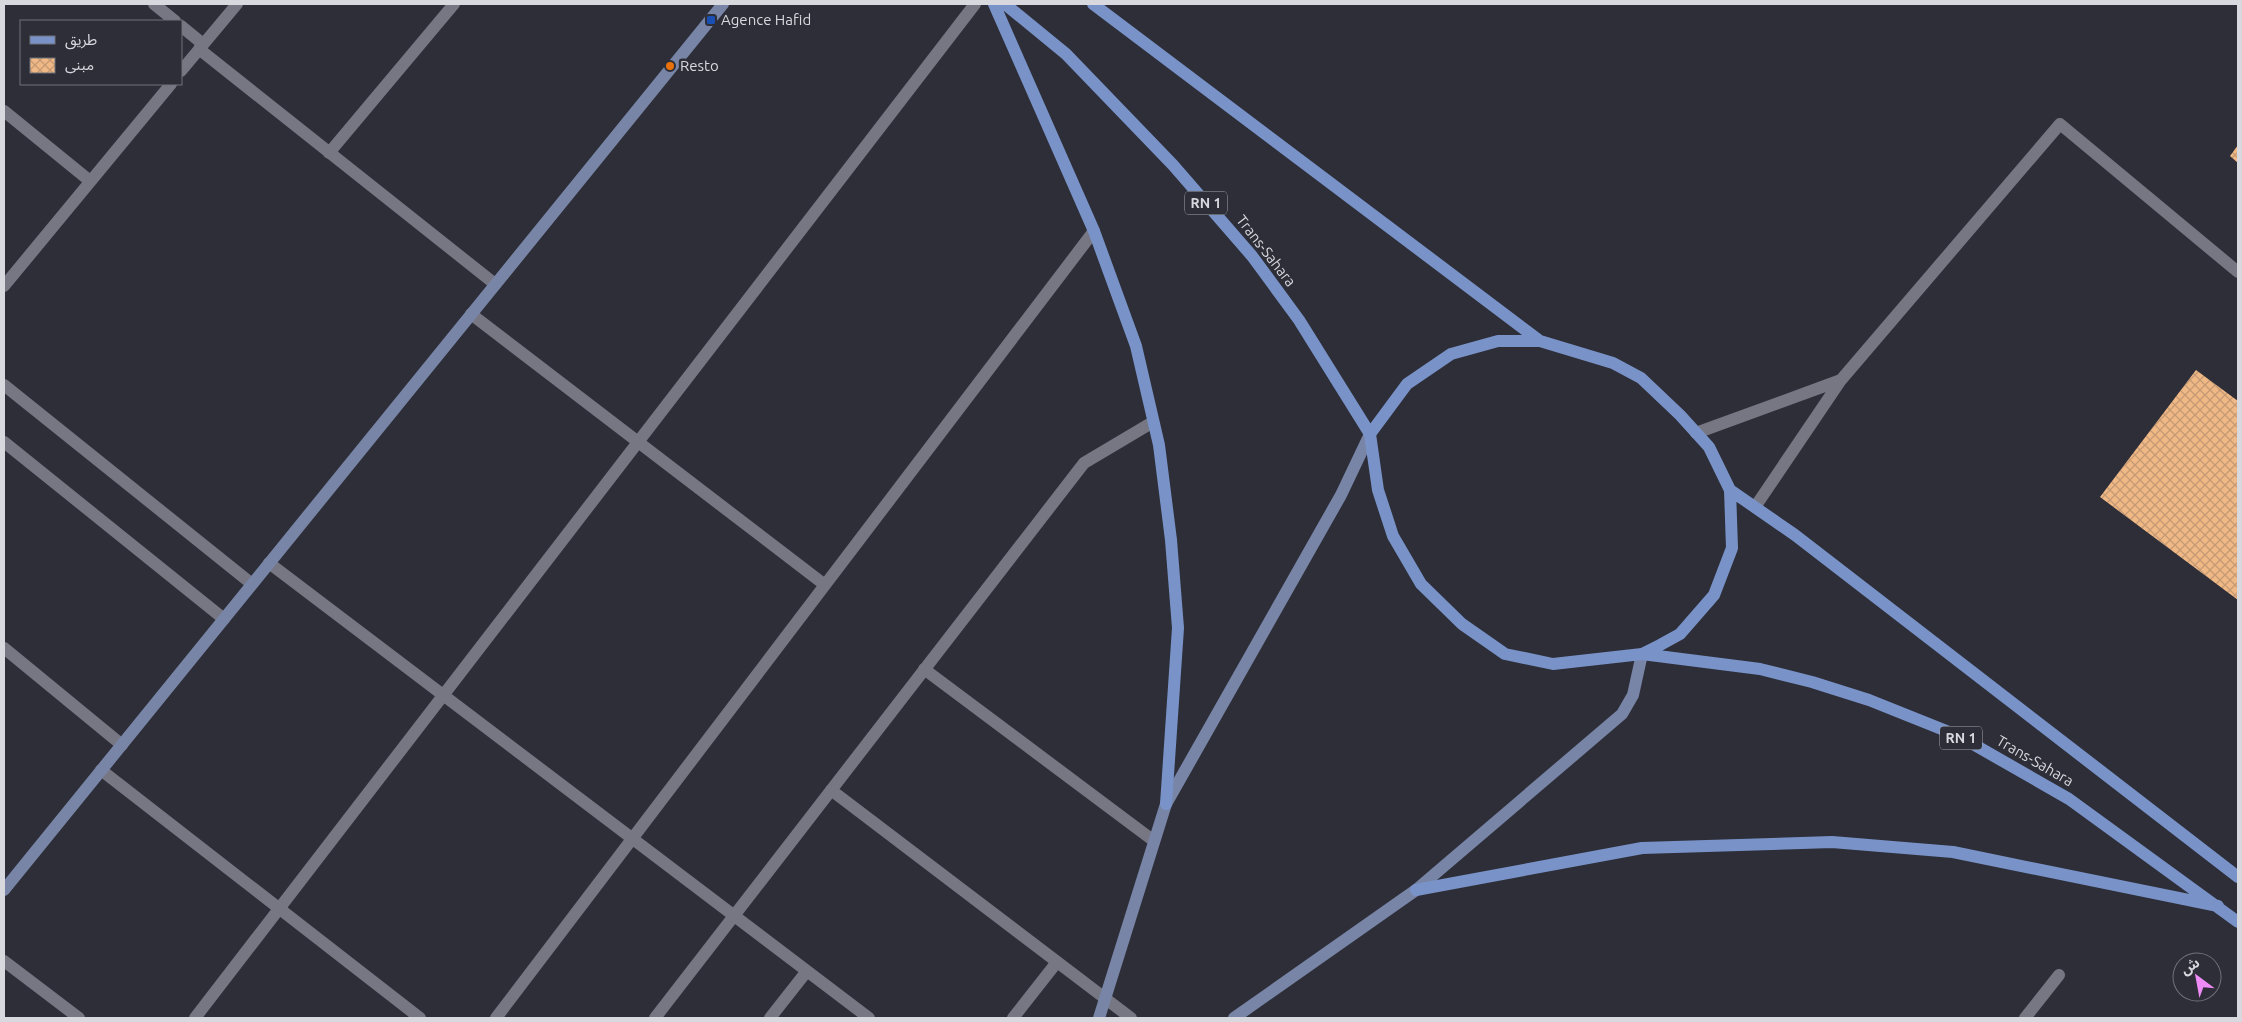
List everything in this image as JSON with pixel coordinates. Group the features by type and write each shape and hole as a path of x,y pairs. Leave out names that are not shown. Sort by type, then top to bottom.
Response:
{"main road":[{"path":"4,890 723,4"},
{"path":"994,4 1094,231 1136,346 1158,445 1171,540 1178,628 1166,804"},
{"name":"Trans-Sahara","path":"1005,4 1066,54 1172,165 1252,256 1299,320 1370,434"},
{"path":"1093,4 1540,341"},
{"path":"1099,1018 1166,804 1341,495 1370,434 1407,384 1450,354 1498,341 1540,341 1613,363 1642,378 1680,415 1708,447 1730,490 1732,548 1714,595 1680,634 1642,654 1553,664 1505,654 1462,624 1421,584 1394,536 1378,490 1370,434"},
{"name":"Trans-Sahara","path":"1730,490 1795,535 2238,877"},
{"path":"1234,1018 1416,890 1622,714 1633,695 1642,654"},
{"name":"Trans-Sahara","path":"1642,654 1760,669 1812,682 1869,700 1959,736 2069,799 2238,922"},
{"path":"1416,890 1642,848 1832,842 1953,852 2218,906"}],"street":[{"path":"154,4 174,20"},
{"path":"182,70 237,4"},
{"path":"329,153 454,4"},
{"path":"196,1018 975,4"},
{"path":"182,27 201,47 329,153 495,284"},
{"path":"4,286 170,85"},
{"path":"4,111 90,181"},
{"path":"1755,507 1841,380 2060,124 2238,272"},
{"path":"496,1018 1094,231"},
{"path":"471,314 825,585"},
{"path":"1696,432 1841,380"},
{"path":"4,385 252,584"},
{"path":"655,1018 1084,463 1153,422"},
{"path":"4,442 224,619"},
{"path":"269,563 869,1018"},
{"path":"4,648 122,745"},
{"path":"924,669 1154,841"},
{"path":"101,770 420,1018"},
{"path":"831,790 1131,1018"},
{"path":"4,961 79,1018"},
{"path":"1013,1018 1057,962"},
{"path":"770,1018 807,971"},
{"path":"2025,1018 2059,975"}],"building":[{"path":"2238,145 2238,163 2230,156"},
{"path":"2196,370 2238,401 2238,600 2100,497"}],"place":[{"name":"Agence Hafid","path":"711,20"},
{"name":"Resto","path":"670,66"}]}
